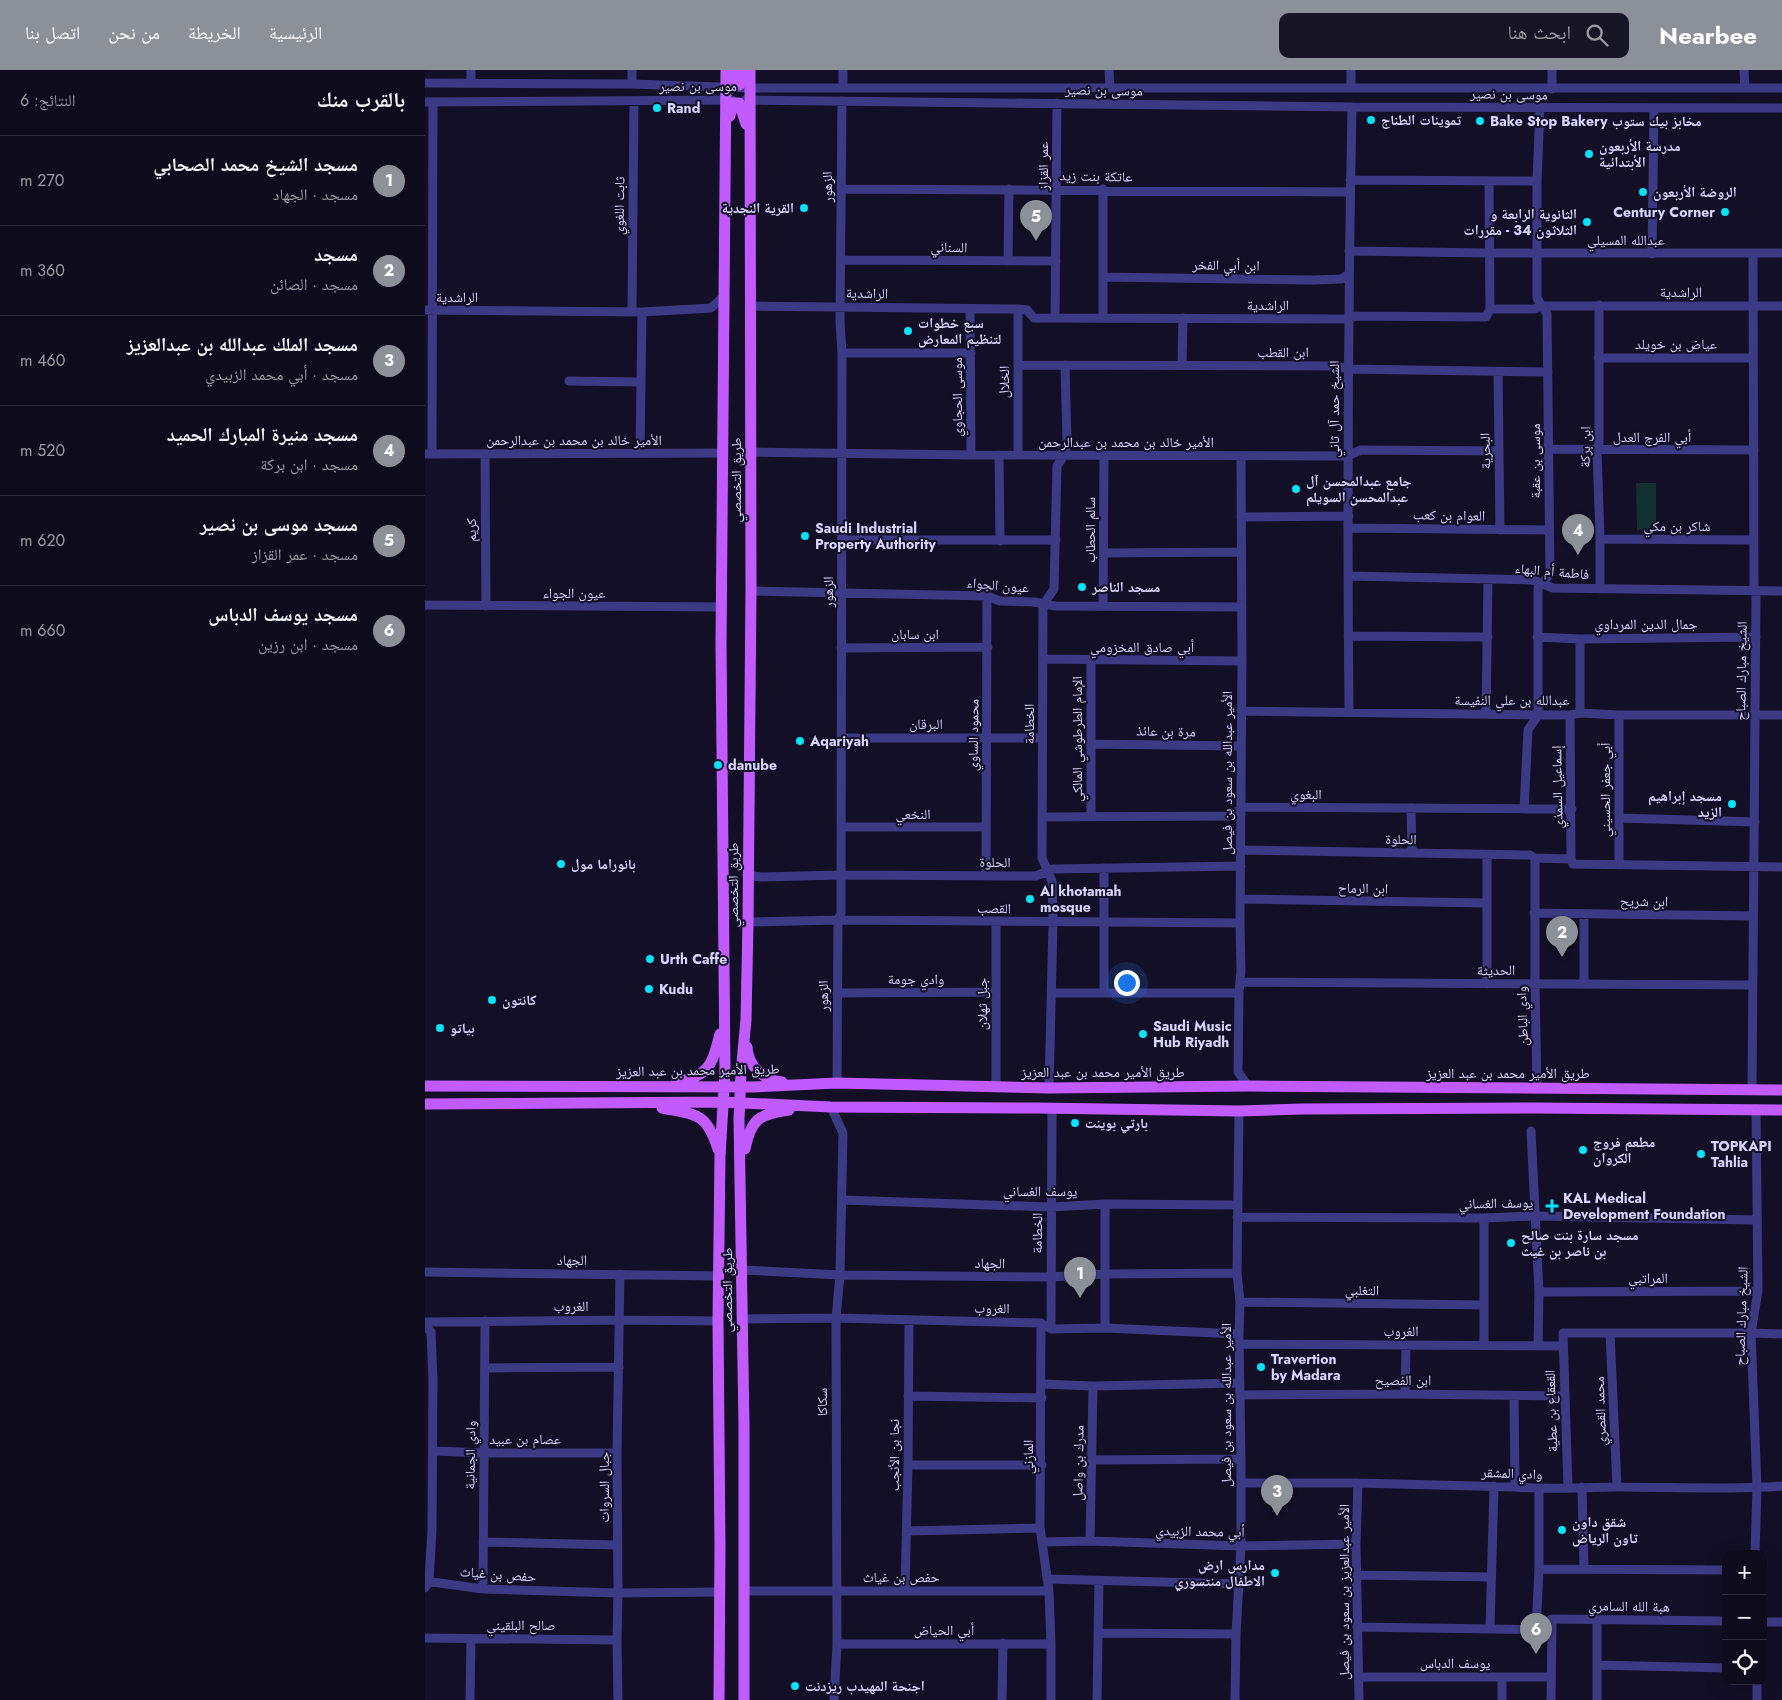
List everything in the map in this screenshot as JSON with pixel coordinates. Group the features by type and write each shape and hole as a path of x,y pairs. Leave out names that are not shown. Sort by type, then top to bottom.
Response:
{"main road":[{"name":"طريق التخصصي","path":"719,1700 718,1321 720,1156 725,1054 723,1023 721,644 727,133 726,70"},
{"path":"734,70 739,85 742,82 742,70"},
{"name":"طريق التخصصي","path":"743,1700 743,1270 740,1086 746,1020 751,591 749,70"},
{"path":"727,133 732,106 736,102 739,103 749,132"},
{"path":"746,1020 748,1058 754,1067 771,1079 798,1084"},
{"path":"638,1086 678,1082 701,1075 713,1059 723,1023"},
{"path":"725,1054 731,1080 734,1082 737,1080 742,1058"},
{"name":"طريق الأمير محمد بن عبد العزيز","path":"425,1086 567,1088 638,1086 723,1087 837,1083 1049,1088 1248,1086 1780,1090"},
{"path":"798,1084 789,1089 768,1093 767,1098 770,1101 794,1105 831,1108 1052,1108 1239,1111 1517,1108 1782,1110"},
{"path":"425,1104 740,1102 794,1105"},
{"path":"641,1104 689,1113 705,1121 712,1130 720,1156"},
{"path":"741,1173 748,1133 759,1118 775,1112 811,1107"}],"street":[{"path":"471,70 471,83"},
{"path":"632,70 632,84"},
{"path":"843,70 843,87"},
{"path":"1109,70 1109,88"},
{"path":"1351,70 1351,87"},
{"path":"1552,70 1552,89"},
{"path":"1744,70 1745,88"},
{"path":"425,82 632,84 716,89 720,94 719,98 709,100"},
{"path":"496,84 496,101"},
{"path":"706,88 726,94 749,88 843,87 1782,88"},
{"path":"767,88 757,92 759,97 767,100"},
{"path":"1272,88 1273,105"},
{"path":"1414,89 1414,106"},
{"name":"موسى بن نصير","path":"429,102 709,100 726,94 749,100 1352,107 1782,108"},
{"name":"ثابت اللغوي","path":"632,312 634,101"},
{"name":"الزهور","path":"837,1083 838,920 841,913 842,101"},
{"path":"429,102 429,454"},
{"name":"عمر القزاز","path":"1055,318 1057,104"},
{"name":"الشيخ حمد آل ثاني","path":"1349,712 1349,516 1347,456 1348,275 1352,107"},
{"name":"موسى بن عقبة","path":"1524,809 1528,730 1538,715 1537,637 1539,588 1550,574 1547,314 1537,298 1536,253 1541,108"},
{"path":"1652,254 1654,108"},
{"path":"1351,180 1537,181"},
{"path":"1489,181 1490,308"},
{"name":"عاتكة بنت زيد","path":"841,189 1103,189 1350,192"},
{"path":"1008,261 1009,189"},
{"path":"1103,189 1103,318"},
{"name":"عبدالله المسيلي","path":"1349,251 1652,254 1782,253"},
{"name":"الشيخ مبارك الصباح","path":"1752,1090 1755,822 1754,714 1756,703 1753,254"},
{"name":"السناني","path":"841,260 1056,261"},
{"name":"ابن أبي الفخر","path":"1103,277 1312,280 1341,279 1348,275"},
{"name":"الراشدية","path":"429,310 642,312 711,308 724,296"},
{"name":"ابن بركة","path":"1599,305 1599,443 1597,450 1600,589"},
{"name":"الراشدية","path":"750,306 1018,309 1027,310 1034,318 1348,319 1353,316 1486,318 1490,308 1535,309 1541,306 1782,306"},
{"name":"موسى الحجاوي","path":"970,309 971,455"},
{"name":"الخلال","path":"1018,309 1018,455"},
{"path":"639,453 642,312"},
{"path":"1182,366 1183,318"},
{"path":"842,353 971,353"},
{"name":"عياض بن خويلد","path":"1599,358 1753,358"},
{"name":"ابن القطب","path":"1018,365 1335,366 1348,369 1548,372"},
{"name":"الخطامة","path":"1049,1088 1053,923 1052,881 1042,858 1043,604 1054,590 1057,466 1065,454 1067,443 1065,365"},
{"name":"البحرية","path":"1498,372 1500,530"},
{"path":"569,381 641,382"},
{"name":"أبي الفرج العدل","path":"1549,449 1754,450"},
{"name":"الأمير خالد بن محمد بن عبدالرحمن","path":"751,452 971,455 1347,456 1361,450 1499,451"},
{"name":"الأمير خالد بن محمد بن عبدالرحمن","path":"429,454 723,453"},
{"name":"كريم","path":"485,454 486,606"},
{"path":"999,455 1000,541"},
{"name":"سالم الحطاب","path":"1103,455 1105,553 1103,606"},
{"name":"الأمير عبدالله بن سعود بن فيصل","path":"1241,456 1242,661 1239,1072 1248,1086"},
{"path":"1241,517 1349,516"},
{"name":"العوام بن كعب","path":"1349,528 1549,530"},
{"name":"شاكر بن مكي","path":"1600,539 1754,540"},
{"path":"842,540 1056,540"},
{"path":"1105,553 1241,552"},
{"name":"فاطمة أم البهاء","path":"1349,576 1533,580 1553,588 1782,592"},
{"path":"1486,714 1487,580"},
{"name":"عيون الجواء","path":"751,591 987,596 1000,601 1103,606 1242,607"},
{"name":"محمود الساوي","path":"986,875 987,596"},
{"name":"عيون الجواء","path":"425,605 722,607"},
{"path":"1348,636 1488,638"},
{"name":"جمال الدين المرداوي","path":"1537,637 1580,639 1756,638"},
{"path":"1580,639 1580,713"},
{"name":"ابن سابان","path":"841,648 988,647"},
{"name":"أبي صادق المخزومي","path":"1043,660 1242,661"},
{"name":"الإمام الطرطوشي المالكي","path":"1091,661 1091,816"},
{"name":"عبدالله بن علي النفيسة","path":"1241,711 1538,715 1570,715 1580,713 1619,715 1782,715"},
{"name":"إسماعيل السمذي","path":"1570,715 1571,859"},
{"name":"أبي جعفر الحسيني","path":"1619,715 1619,865"},
{"name":"البرقان","path":"841,738 1042,738"},
{"name":"مرة بن عائذ","path":"1090,744 1241,746"},
{"name":"البغوي","path":"1043,817 1229,816 1245,807 1572,809"},
{"path":"1411,808 1412,853"},
{"path":"1620,818 1755,822"},
{"name":"النخعي","path":"841,827 986,827"},
{"name":"الحلوة","path":"1241,850 1487,855 1571,859 1573,864 1782,867"},
{"path":"1487,855 1487,984"},
{"name":"وادي الباطن","path":"1532,857 1535,914 1537,1089"},
{"name":"الحلوة","path":"747,875 761,877 840,875 1036,876 1053,869 1241,866"},
{"path":"1104,868 1104,993"},
{"name":"ابن الرماح","path":"1240,899 1487,903"},
{"name":"ابن شريح","path":"1535,914 1753,916"},
{"path":"1583,914 1584,984"},
{"name":"القصب","path":"748,922 838,920 1240,923"},
{"name":"جبل ثهلان","path":"996,922 996,1086"},
{"name":"الحديثة","path":"1240,982 1752,984"},
{"name":"وادي جومة","path":"837,993 996,992"},
{"path":"1052,993 1239,993"},
{"name":"سكاكا","path":"831,1108 843,1132 843,1200 836,1318 837,1644 834,1700"},
{"name":"الخطامة","path":"1051,1329 1052,1108"},
{"name":"الشيخ مبارك الصباح","path":"1755,1550 1757,1488 1751,1332 1758,1291 1756,1109"},
{"name":"الأمير عبدالله بن سعود بن فيصل","path":"1235,1700 1236,1634 1241,1546 1240,1302 1237,1273 1239,1111"},
{"path":"1531,1131 1539,1292 1538,1346"},
{"name":"يوسف الغساني","path":"843,1200 1051,1207 1105,1204 1237,1205"},
{"path":"1105,1204 1105,1328"},
{"name":"يوسف الغساني","path":"1237,1217 1484,1218 1535,1216 1756,1220"},
{"path":"1484,1218 1484,1345"},
{"name":"الجهاد","path":"743,1270 840,1275 1050,1277 1106,1274 1237,1273"},
{"name":"الجهاد","path":"425,1272 719,1276"},
{"name":"جبال السروات","path":"619,1700 617,1640 617,1453 621,1320 620,1274"},
{"name":"المراتبي","path":"1539,1292 1758,1291"},
{"name":"التغلبي","path":"1240,1302 1484,1304"},
{"name":"الغروب","path":"743,1319 836,1318 1041,1323 1051,1329"},
{"name":"الغروب","path":"425,1322 485,1320 718,1321"},
{"name":"وادي الجمانية","path":"483,1589 485,1320"},
{"name":"نجا بن الأنجب","path":"905,1590 909,1320"},
{"name":"المازني","path":"1041,1323 1040,1528 1049,1595 1051,1700"},
{"path":"425,1326 431,1332 429,1380 434,1451 427,1583"},
{"path":"1051,1329 1105,1328 1239,1334"},
{"path":"1610,1333 1751,1332 1782,1334"},
{"name":"القعقاع بن عطية","path":"1567,1488 1563,1334 1610,1333"},
{"name":"محمد القصري","path":"1610,1333 1617,1487"},
{"name":"الغروب","path":"1239,1344 1563,1346"},
{"path":"1405,1345 1405,1394"},
{"path":"485,1368 619,1367"},
{"path":"1042,1384 1093,1386 1240,1383"},
{"name":"مدرك بن واصل","path":"1090,1541 1093,1386"},
{"name":"ابن الفصيح","path":"1241,1395 1405,1394 1565,1396"},
{"path":"908,1396 1042,1398"},
{"path":"1514,1396 1515,1487"},
{"name":"عصام بن عبيد","path":"434,1451 617,1453"},
{"path":"1093,1460 1241,1459"},
{"path":"908,1465 1041,1465"},
{"name":"وادي المشقر","path":"1241,1483 1494,1486 1539,1489 1582,1487 1757,1488 1782,1486"},
{"name":"الأمير عبدالعزيز بن سعود بن فيصل","path":"1357,1484 1359,1700"},
{"path":"1489,1628 1494,1486"},
{"path":"1582,1487 1584,1568"},
{"path":"1536,1630 1539,1569 1539,1489"},
{"path":"907,1531 1040,1528"},
{"name":"أبي محمد الزبيدي","path":"1043,1542 1090,1541 1241,1546 1357,1544"},
{"path":"483,1542 617,1545"},
{"path":"1539,1569 1722,1570"},
{"path":"1357,1575 1491,1577"},
{"path":"1047,1579 1239,1584"},
{"path":"1097,1700 1099,1581"},
{"name":"حفص بن غياث","path":"427,1583 483,1589 618,1593 720,1592"},
{"name":"حفص بن غياث","path":"744,1591 905,1590 1049,1595"},
{"path":"1536,1630 1552,1619"},
{"path":"1551,1700 1552,1619"},
{"name":"هبة الله السامري","path":"1552,1619 1722,1621"},
{"path":"1597,1619 1597,1700"},
{"path":"1767,1622 1782,1622"},
{"path":"1357,1627 1551,1630"},
{"path":"1098,1633 1236,1634"},
{"name":"صالح البلقيني","path":"425,1638 617,1640"},
{"path":"470,1700 471,1639"},
{"path":"1002,1700 1003,1643"},
{"name":"أبي الحياض","path":"837,1644 1051,1644"},
{"path":"1598,1666 1722,1668"},
{"name":"يوسف الدباس","path":"1359,1676 1551,1677"},
{"path":"1501,1700 1502,1678"},
{"path":"1757,1685 1757,1700"}],"green space":[{"path":"1636,483 1656,483 1656,529 1637,530"}],"place":[{"name":"Rand","path":"657,108"},
{"name":"تموينات الطناج","path":"1371,120"},
{"name":"Bake Stop Bakery مخابز بيك ستوب","path":"1480,121"},
{"name":"مدرسة الأربعون الأبتدائية","path":"1589,154"},
{"name":"الروضة الأربعون","path":"1643,192"},
{"name":"القرية النجدية","path":"804,208"},
{"name":"Century Corner","path":"1725,212"},
{"name":"الثانوية الرابعة و الثلاثون 34 - مقررات","path":"1587,222"},
{"name":"مسجد موسى بن نصير","path":"1036,241"},
{"name":"سبع خطوات لتنظيم المعارض","path":"908,331"},
{"name":"جامع عبدالمحسن آل عبدالمحسن السويلم","path":"1296,489"},
{"name":"Saudi Industrial Property Authority","path":"805,536"},
{"name":"مسجد منيرة المبارك الحميد","path":"1578,555"},
{"name":"مسجد الناصر","path":"1082,587"},
{"name":"Aqariyah","path":"800,741"},
{"name":"danube","path":"718,765"},
{"name":"مسجد إبراهيم الزيد","path":"1732,804"},
{"name":"بانوراما مول","path":"561,864"},
{"name":"Al khotamah mosque","path":"1030,899"},
{"name":"مسجد","path":"1562,957"},
{"name":"Urth Caffe","path":"650,959"},
{"name":"Kudu","path":"649,989"},
{"name":"كانتون","path":"492,1000"},
{"name":"بياتو","path":"440,1028"},
{"name":"Saudi Music Hub Riyadh","path":"1143,1034"},
{"name":"بارتي بوينت","path":"1075,1123"},
{"name":"مطعم فروج الكروان","path":"1583,1150"},
{"name":"TOPKAPI Tahlia","path":"1701,1154"},
{"name":"KAL Medical Development Foundation","path":"1552,1206"},
{"name":"مسجد سارة بنت صالح بن ناصر بن غيث","path":"1511,1243"},
{"name":"مسجد الشيخ محمد الصحابي","path":"1080,1298"},
{"name":"Travertion by Madara","path":"1261,1367"},
{"name":"مسجد الملك عبدالله بن عبدالعزيز","path":"1277,1516"},
{"name":"شقق داون تاون الرياض","path":"1562,1530"},
{"name":"مدارس ارض الاطفال منتسوري","path":"1275,1573"},
{"name":"مسجد يوسف الدباس","path":"1536,1654"},
{"name":"اجنحة المهيدب ريزدنت","path":"795,1686"}]}
